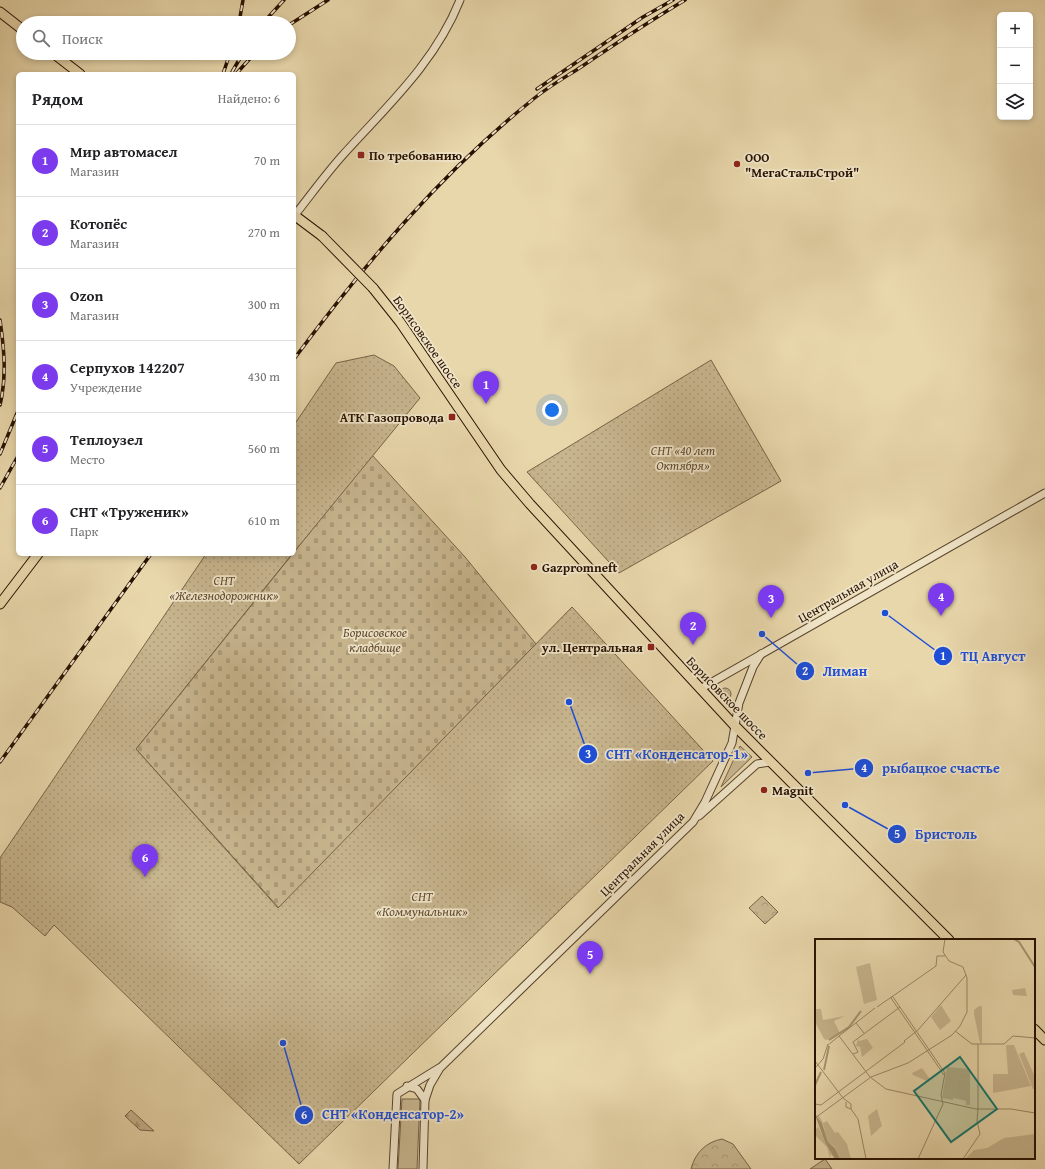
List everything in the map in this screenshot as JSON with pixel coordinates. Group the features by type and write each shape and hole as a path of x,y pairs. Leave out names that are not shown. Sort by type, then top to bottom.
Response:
{"main road":[{"path":"0,12 16,25"},
{"path":"62,60 77,72"},
{"name":"Борисовское шоссе","path":"296,217 322,236 373,288 400,322 501,470 530,504 734,725 948,939"},
{"path":"0,604 36,556"},
{"path":"1035,1030 1045,1040"}],"street":[{"path":"296,213 332,168 410,83 429,59 443,36 460,0"},
{"name":"Центральная улица","path":"423,1169 425,1100 430,1085 440,1068 693,822 705,802 732,743 739,703 753,667 761,654 1045,493"},
{"path":"700,689 761,654"},
{"path":"693,822 757,764 770,762"},
{"path":"393,1169 397,1094 407,1086 440,1068"},
{"path":"407,1086 417,1089 425,1100"}],"green space":[{"name":"СНТ «Железнодорожник»","path":"374,355 394,366 420,398 296,550 296,422 336,363"},
{"name":"СНТ «40 лет Октября»","path":"711,360 781,481 619,573 527,472"},
{"name":"Борисовское кладбище","path":"372,455 465,557 536,644 279,908 136,749 291,556 296,556 296,550"},
{"name":"СНТ «Коммунальник»","path":"205,556 290,556 136,749 278,908 572,607 713,761 299,1164 54,925 45,936 12,907 0,902 0,858"},
{"path":"725,688 729,690 731,694 729,698 725,700 721,698 719,694 721,690"},
{"path":"740,746 752,757 721,787"},
{"path":"762,896 778,912 765,924 749,908"},
{"path":"402,1099 420,1099 417,1169 398,1169"},
{"path":"131,1110 154,1131 140,1130 125,1116"},
{"path":"722,1139 733,1144 751,1169 691,1169 695,1158 702,1149 716,1140"},
{"path":"825,1159 832,1169 810,1169"}],"railway":[{"path":"240,16 243,0"},
{"path":"269,16 284,0"},
{"path":"296,21 328,0"},
{"path":"537,89 643,17 673,0"},
{"path":"296,356 348,289 404,222 434,190 497,129 549,87 685,0"},
{"path":"224,72 228,60"},
{"path":"232,72 239,60"},
{"path":"238,72 249,60"},
{"path":"0,320 4,352 4,383 0,405"},
{"path":"0,454 16,416"},
{"path":"0,488 16,460"},
{"path":"0,762 150,556"}],"place":[{"name":"По требованию","path":"361,155"},
{"name":"ООО \"МегаСтальСтрой\"","path":"737,164"},
{"name":"Мир автомасел","path":"486,404"},
{"name":"АТК Газопровода","path":"452,417"},
{"name":"Gazpromneft","path":"534,567"},
{"name":"ТЦ Август","path":"885,613"},
{"name":"Серпухов 142207","path":"941,616"},
{"name":"Ozon","path":"771,618"},
{"name":"Лиман","path":"762,634"},
{"name":"Котопёс","path":"693,645"},
{"name":"ул. Центральная","path":"651,647"},
{"name":"СНТ «Конденсатор-1»","path":"569,702"},
{"name":"рыбацкое счастье","path":"808,773"},
{"name":"Magnit","path":"764,790"},
{"name":"Бристоль","path":"845,805"},
{"name":"СНТ «Труженик»","path":"145,877"},
{"name":"Теплоузел","path":"590,974"},
{"name":"СНТ «Конденсатор-2»","path":"283,1043"}]}
